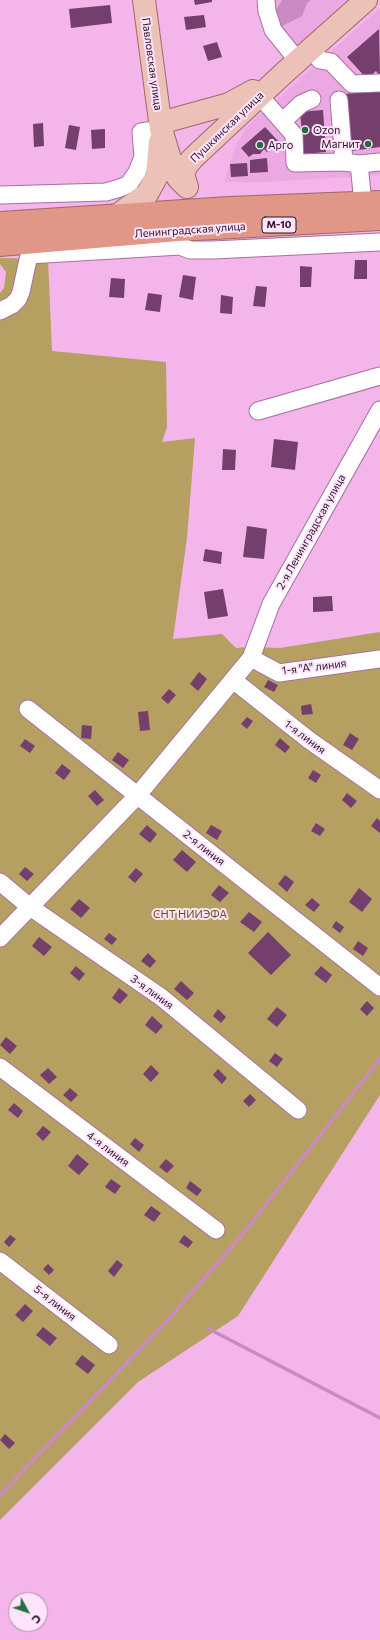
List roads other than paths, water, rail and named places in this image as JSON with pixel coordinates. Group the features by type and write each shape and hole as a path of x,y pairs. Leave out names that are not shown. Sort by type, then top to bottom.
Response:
{"highway":[{"name":"Ленинградская улица","path":"0,223 119,214 371,202"},
{"name":"Ленинградская улица","path":"0,245 179,238 380,219"}],"main road":[{"name":"Павловская улица","path":"144,0 161,126"},
{"name":"Пушкинская улица","path":"186,187 183,174 187,165 298,61 356,3"},
{"name":"Пушкинская улица","path":"161,126 229,104 298,61"},
{"path":"161,126 173,169 178,178 200,200 229,208"},
{"path":"119,214 147,194 157,176 161,126"}],"street":[{"path":"266,0 267,11 273,30 298,61 320,60 332,62 352,84 380,83"},
{"path":"260,95 294,135 295,163 380,162"},
{"path":"283,121 301,104 312,99"},
{"path":"339,100 352,163 371,202"},
{"path":"0,195 106,192 120,188 129,184 137,172 143,157 141,132 161,126"},
{"path":"0,311 12,305 18,299 21,292 29,255 179,238 190,250 380,242"},
{"path":"258,410 380,376"},
{"name":"2-я Ленинградская улица","path":"0,938 137,796 251,658 271,604 380,410"},
{"name":"1-я \"А\" линия","path":"251,658 278,673 380,659"},
{"name":"1-я линия","path":"233,680 309,740 380,790"},
{"name":"2-я линия","path":"28,709 380,987"},
{"name":"3-я линия","path":"0,882 30,907 162,997 298,1110"},
{"name":"4-я линия","path":"0,1067 216,1230"},
{"name":"5-я линия","path":"0,1261 109,1345"}],"waterway":[{"path":"0,1495 167,1321 242,1235 380,1059"},
{"path":"209,1329 380,1418"}],"place":[{"name":"Ozon","path":"305,130"},
{"name":"Магнит","path":"368,144"},
{"name":"Арго","path":"260,145"}],"park label":[{"name":"СНТ НИИЭФА","path":"190,914"}]}
